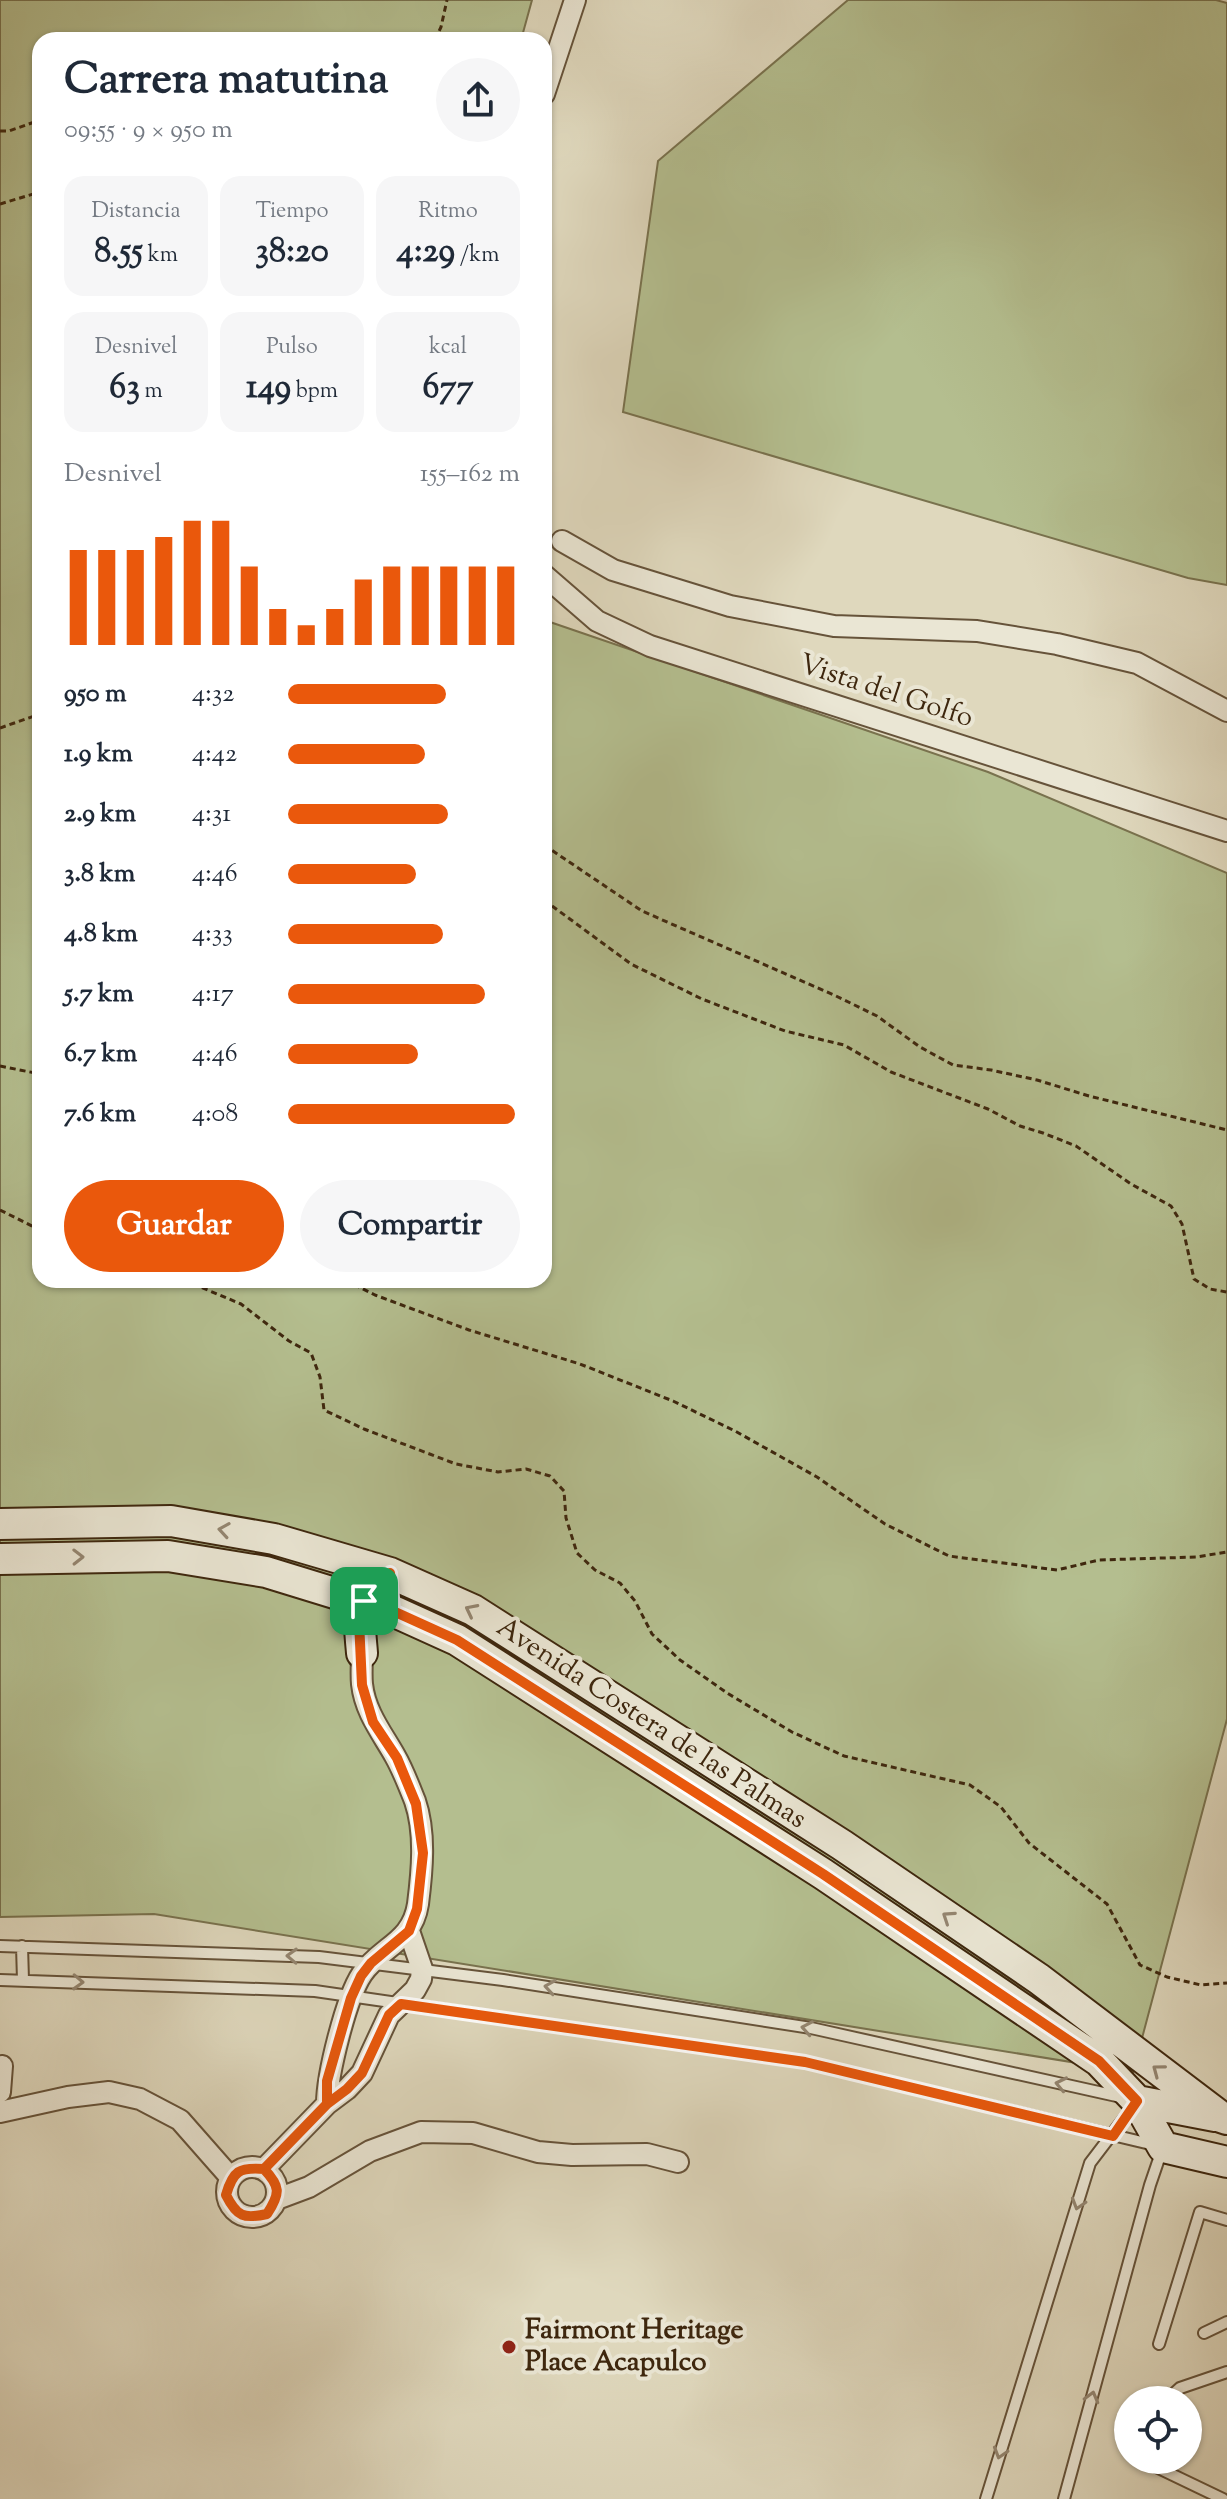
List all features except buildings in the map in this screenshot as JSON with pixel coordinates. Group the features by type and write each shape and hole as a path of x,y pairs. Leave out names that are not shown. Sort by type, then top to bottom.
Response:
{"main road":[{"name":"Avenida Costera de las Palmas","path":"0,1524 171,1521 274,1539 390,1573 473,1610 842,1845 1039,1979 1224,2118"},
{"name":"Avenida Costera de las Palmas","path":"0,1559 168,1556 266,1572 393,1611 457,1640 823,1874 1099,2061 1137,2101 1163,2147"},
{"path":"362,1653 359,1621 364,1601 390,1573"},
{"path":"362,1653 383,1631 393,1611 390,1573"},
{"path":"1137,2101 1224,2118"},
{"path":"1163,2147 1227,2162"}],"street":[{"path":"552,70 575,0"},
{"path":"562,541 613,570 730,606 834,626 977,631 1057,644 1137,663 1227,711"},
{"name":"Vista del Golfo","path":"552,582 597,621 650,646 1227,831"},
{"path":"327,2104 327,2081 351,1998 371,1963 409,1931 417,1909 423,1853 416,1804 397,1758 373,1722 362,1685 362,1653"},
{"path":"264,2169 362,2073 389,2015 415,1990 422,1969 409,1931"},
{"path":"339,2043 372,2050"},
{"path":"0,2092 2,2066"},
{"path":"0,2112 68,2097 109,2092 140,2099 180,2120 231,2178"},
{"path":"277,2199 276,2182 264,2169 246,2167 231,2178 226,2195 234,2211 250,2218 267,2214 277,2199 309,2187 370,2151 421,2132 473,2133 538,2152 647,2154 678,2162"}],"lane":[{"path":"0,1946 319,1957 503,1980 811,2028 1137,2101 1090,2163 986,2499"},
{"path":"22,1946 23,1980"},
{"path":"0,1980 315,1991 805,2062 1163,2147 1064,2499"},
{"path":"1159,2344 1200,2212 1227,2220"},
{"path":"1204,2333 1227,2322"},
{"path":"1186,2386 1227,2372"},
{"path":"1172,2474 1225,2498"}],"path":[{"path":"439,32 447,0"},
{"path":"0,131 32,123"},
{"path":"0,204 32,194"},
{"path":"0,728 32,717"},
{"path":"552,850 642,911 877,1016 920,1047 953,1065 1037,1080 1227,1130"},
{"path":"552,906 631,964 702,999 785,1031 844,1045 891,1072 1076,1146 1131,1184 1171,1206 1182,1224 1194,1279 1210,1289 1227,1292"},
{"path":"0,1066 32,1072"},
{"path":"0,1210 32,1226"},
{"path":"203,1288 241,1304 289,1341 311,1353 320,1377 324,1410 364,1429 456,1464 498,1472 526,1469 550,1476 564,1491 566,1518 577,1553 595,1570 620,1583 635,1601 652,1634 680,1660 727,1693 792,1732 844,1756 970,1785 1001,1807 1029,1843 1107,1904 1140,1965 1167,1977 1201,1985 1227,1983"},
{"path":"361,1288 469,1330 580,1364 673,1401 735,1431 817,1477 885,1524 949,1556 1057,1570 1099,1560 1196,1557 1227,1552"}],"green space":[{"path":"0,0 532,0 523,32 32,32 32,1288 552,1288 552,623 988,772 1227,873 1227,1719 1133,2072 154,1914 0,1917"},
{"path":"848,0 1216,0 1227,3 1227,585 1188,578 623,412 658,161"}],"place":[{"name":"Fairmont Heritage Place Acapulco","path":"509,2347"}],"route":[{"path":"364,1601 359,1621 362,1685 373,1722 397,1758 416,1804 423,1853 417,1909 409,1931 371,1963 361,1976 351,1998 327,2081 327,2104 264,2169 246,2167 231,2178 226,2195 234,2211 250,2218 267,2214 277,2199 276,2182 264,2169 362,2073 389,2015 401,2004 805,2062 1113,2136 1137,2101 1099,2061 823,1874 457,1640 393,1611 390,1573 364,1601"}]}
